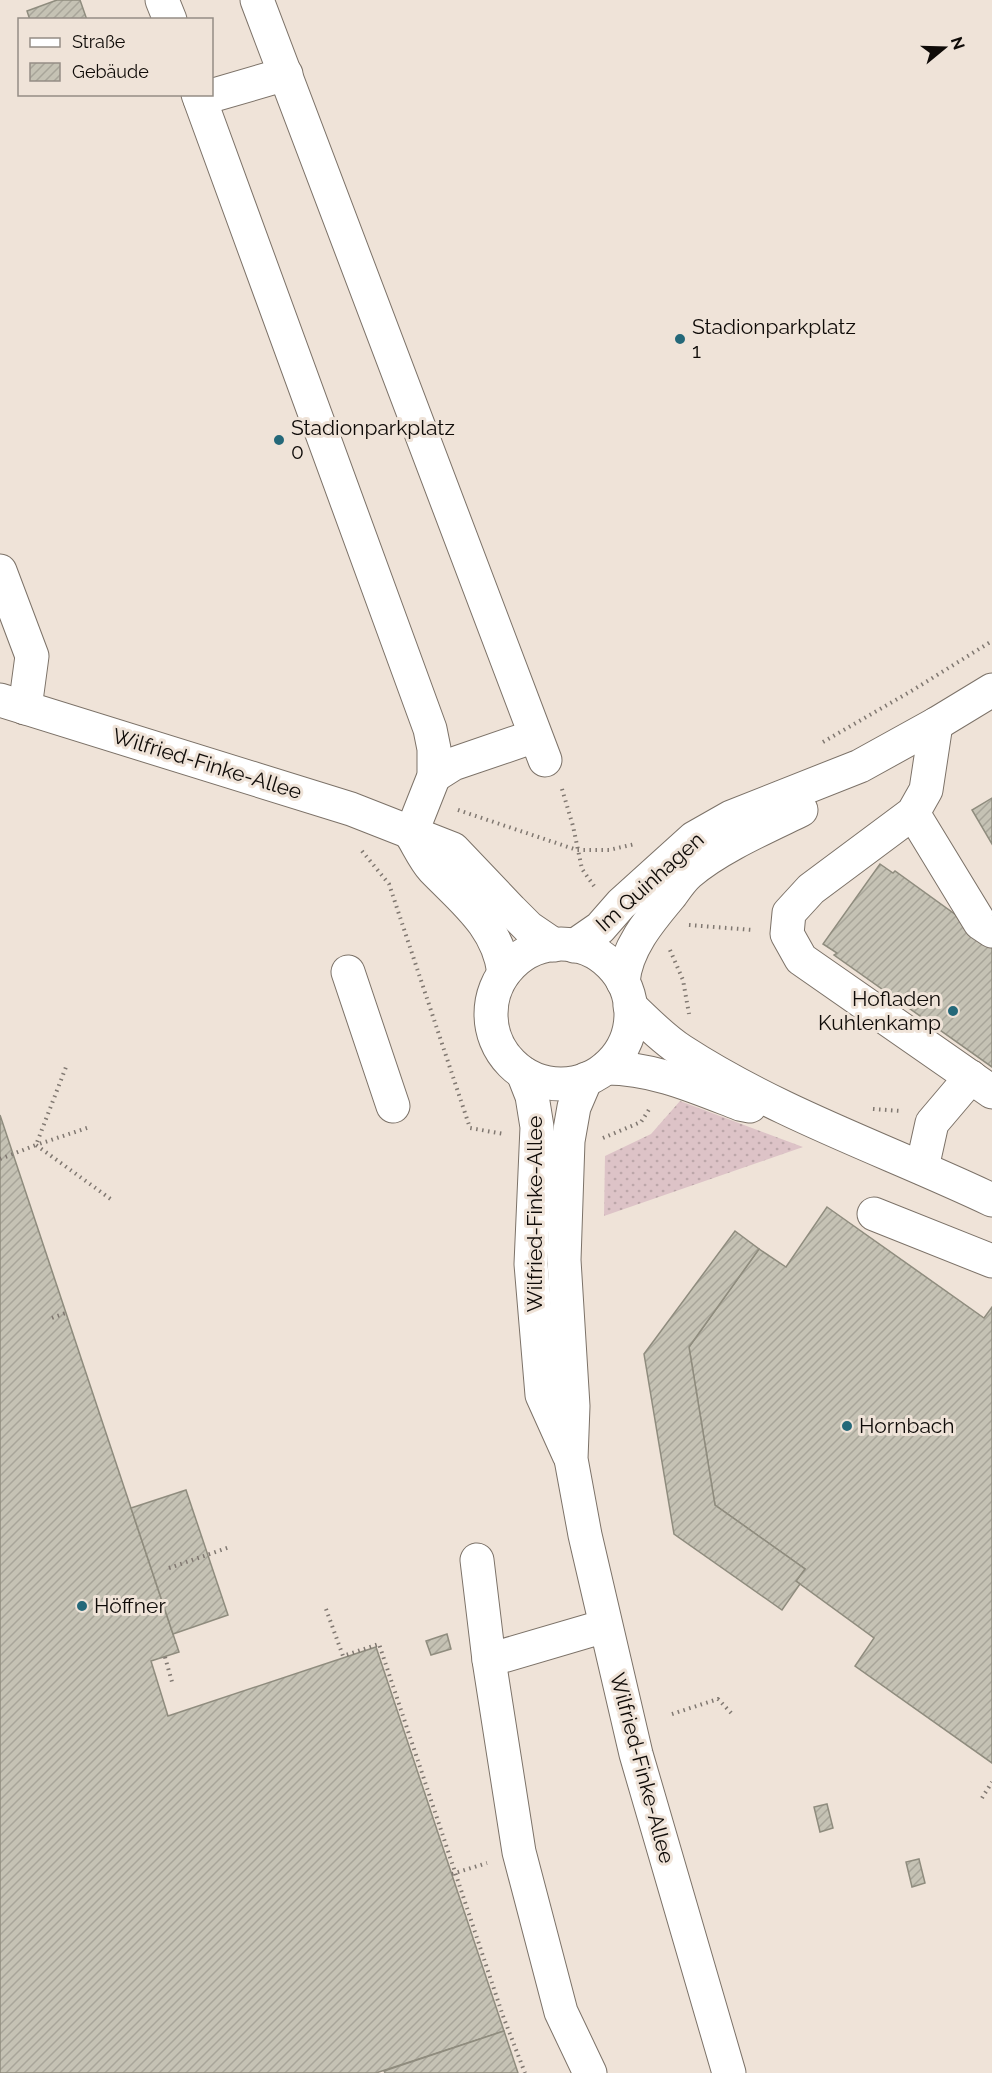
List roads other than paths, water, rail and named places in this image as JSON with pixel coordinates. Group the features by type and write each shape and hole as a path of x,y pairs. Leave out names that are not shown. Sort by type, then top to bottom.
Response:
{"street":[{"path":"162,0 169,18"},
{"path":"257,0 540,748 453,764 429,788"},
{"path":"213,93 286,74"},
{"path":"199,97 430,729 434,749 429,788 411,834 431,867 473,907 488,928 498,947 504,973"},
{"path":"0,571 32,656 12,704"},
{"name":"Im Quinhagen","path":"564,945 600,928 621,904 694,838 731,817 860,766 992,690"},
{"name":"Wilfried-Finke-Allee","path":"12,704 351,809 453,849 529,928 564,945"},
{"path":"922,1168 932,1123 981,1085 801,959 787,934 789,913 811,889 913,813 926,790 936,724"},
{"name":"Im Quinhagen","path":"627,994 624,974 633,949 648,922 688,874 733,844 813,804 860,766"},
{"path":"913,813 980,922 992,931"},
{"path":"627,994 628,1035 618,1055 596,1073 575,1083 556,1084 539,1081 523,1073 502,1052 493,1028 491,1016 493,997 504,973 515,961 528,952 564,945 586,949 612,966 627,994 682,1051 790,1112 992,1200"},
{"path":"348,972 393,1106"},
{"path":"596,1073 639,1070 670,1077 740,1104 790,1112"},
{"name":"Wilfried-Finke-Allee","path":"523,1073 532,1096 537,1127 531,1264 542,1395 571,1459"},
{"name":"Wilfried-Finke-Allee","path":"596,1073 574,1107 568,1141 564,1260 573,1406 571,1459 605,1626 636,1754 729,2073"},
{"path":"874,1214 992,1261"},
{"path":"477,1560 489,1660 519,1852 561,2012 590,2073"},
{"path":"489,1660 605,1626"}],"place":[{"name":"Stadionparkplatz 1","path":"680,339"},
{"name":"Stadionparkplatz 0","path":"279,440"},
{"name":"Hofladen Kuhlenkamp","path":"953,1011"},
{"name":"Hornbach","path":"847,1426"},
{"name":"Höffner","path":"82,1606"}]}
